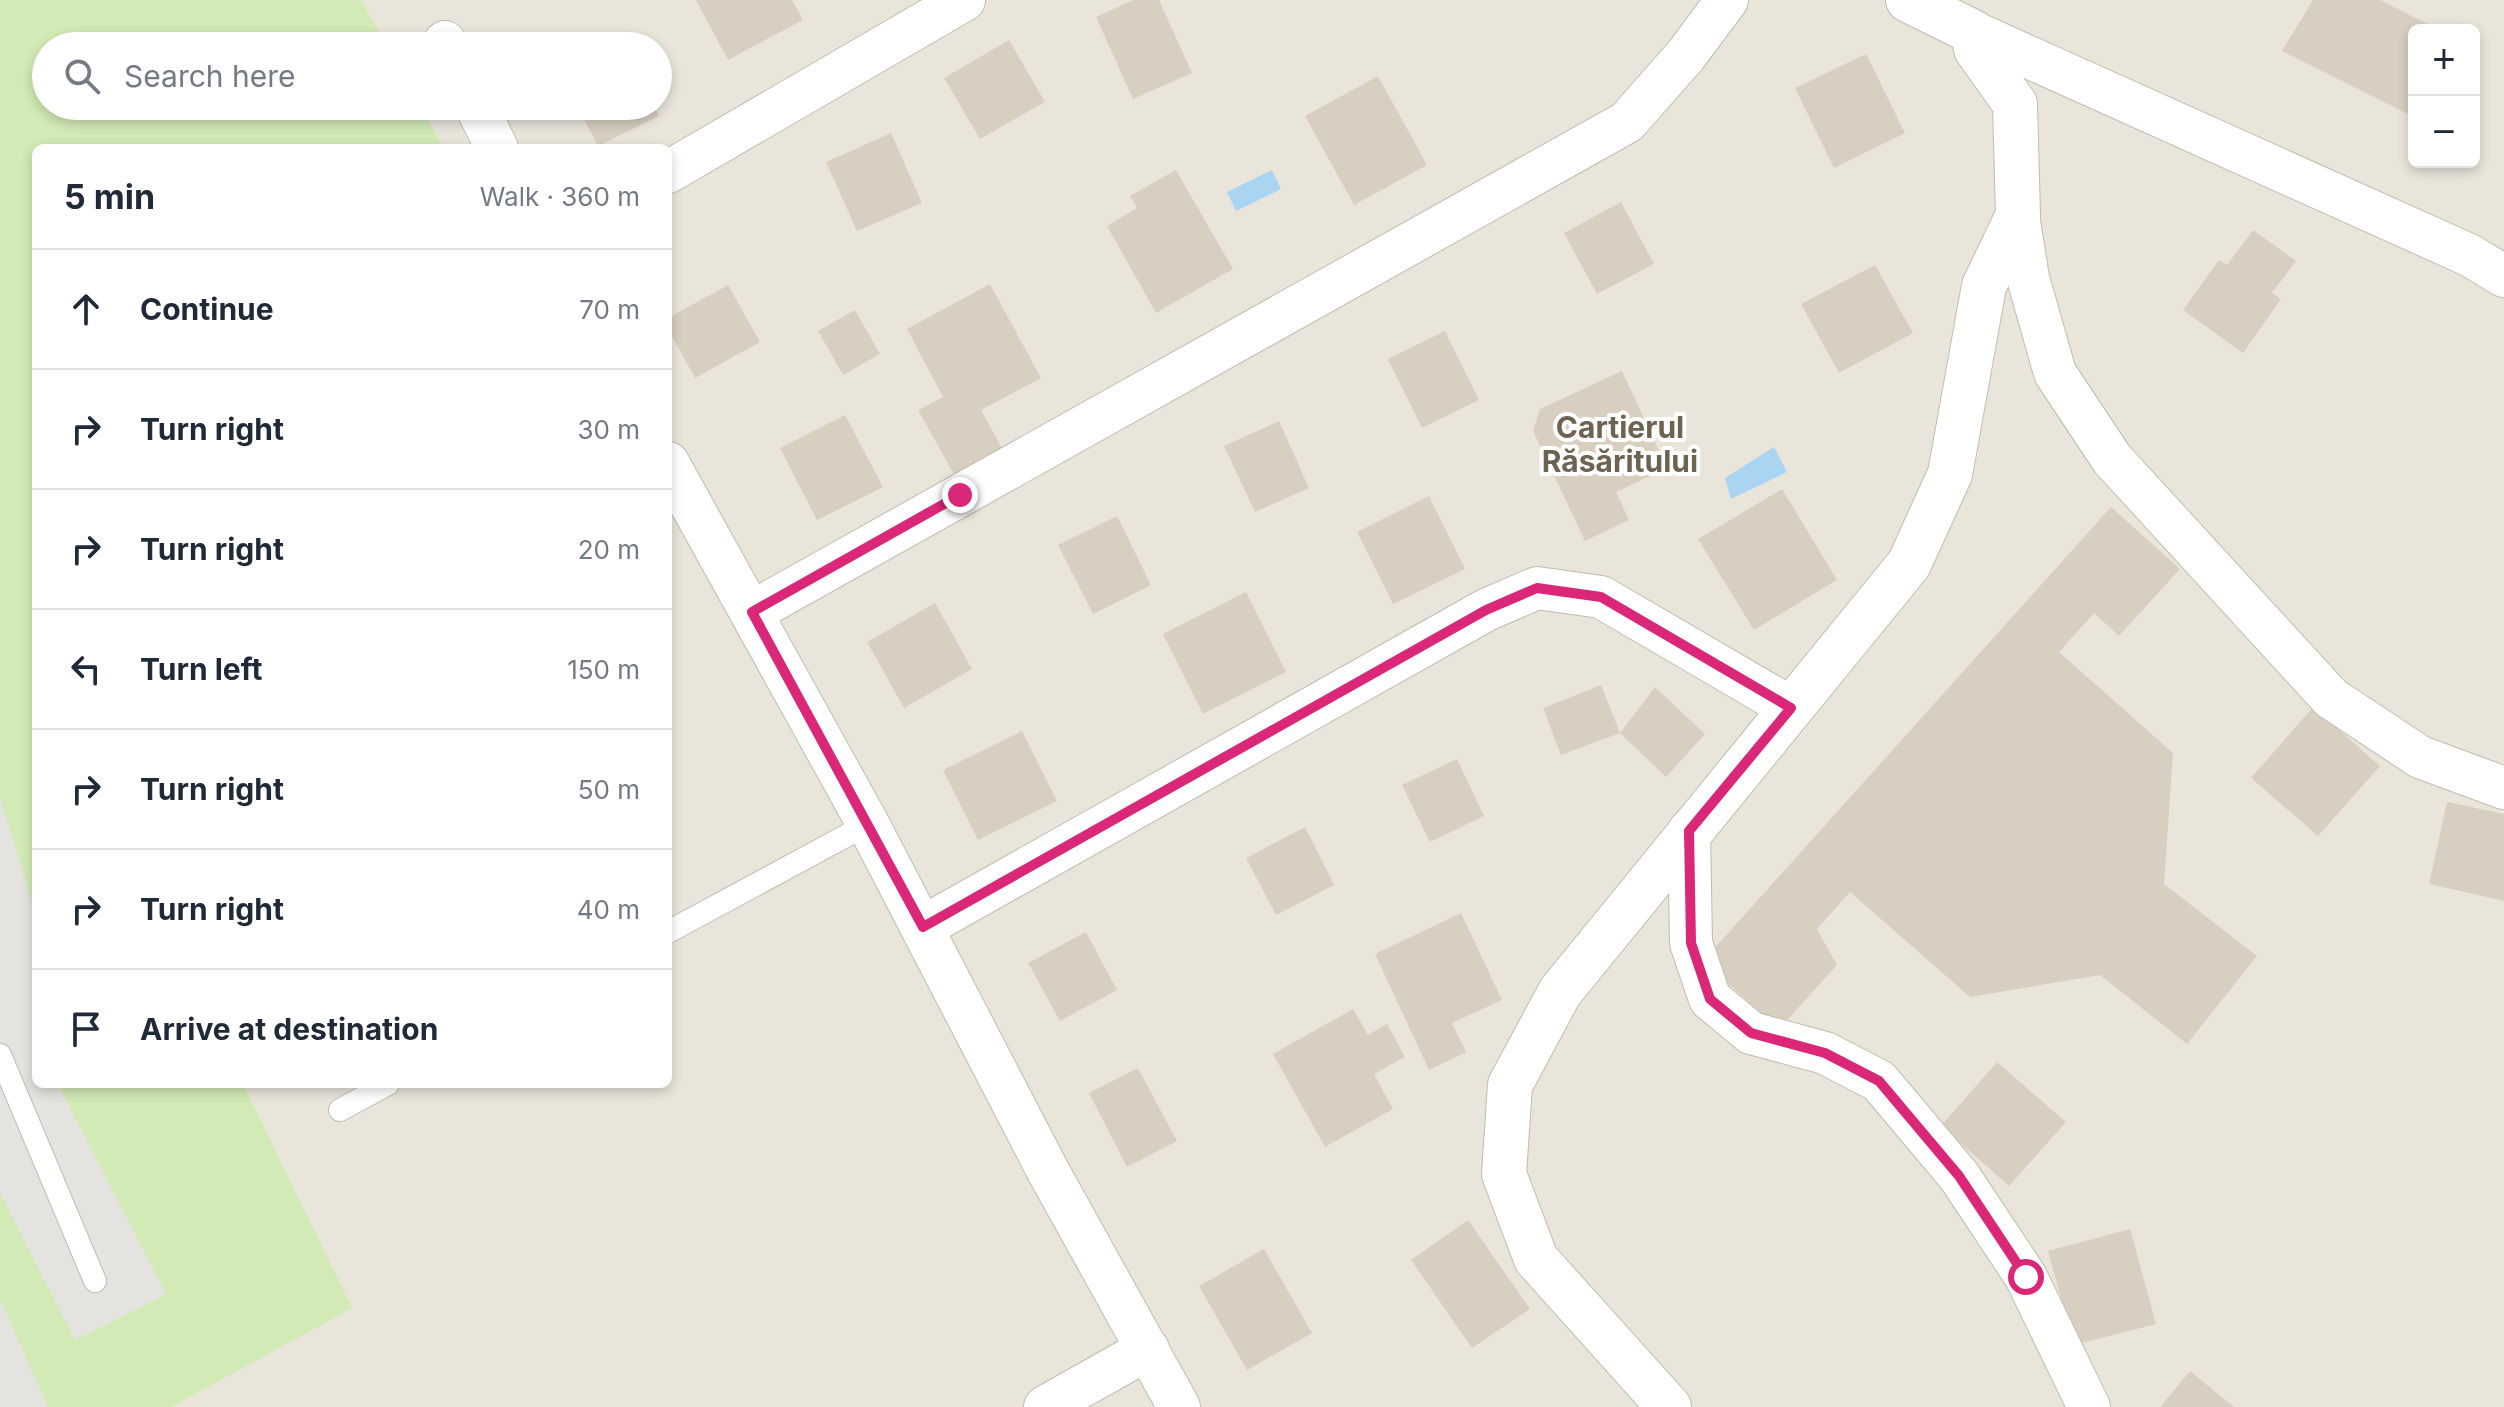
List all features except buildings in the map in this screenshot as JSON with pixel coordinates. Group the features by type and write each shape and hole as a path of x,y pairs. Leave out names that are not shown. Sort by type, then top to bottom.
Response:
{"street":[{"path":"672,170 964,0"},
{"path":"752,612 1627,122 1686,55 1727,0"},
{"path":"1908,0 2469,255 2504,276"},
{"path":"1973,32 1976,49 2015,104 2018,215 2028,278 2055,373 2112,459 2331,698 2420,757 2504,788"},
{"path":"483,120 495,144"},
{"path":"1669,1407 1536,1259 1504,1174 1510,1085 1560,992 1909,564 1950,474 1984,286 2018,215"},
{"path":"672,470 868,824 1048,1171 1179,1407"},
{"path":"923,927 1472,617 1537,588 1601,597 1791,708"},
{"path":"1689,831 1691,943 1710,999 1751,1033 1825,1053 1879,1081 1959,1176 2026,1277 2089,1407"},
{"path":"1045,1407 1148,1349"}],"lane":[{"path":"672,930 868,824"},
{"path":"0,1055 4,1083 95,1281"},
{"path":"340,1110 381,1088"}],"shaded area":[{"path":"361,0 2504,0 2504,1407 172,1407 351,1308 245,1088 672,1088 672,144 442,144 428,120 672,120 672,32 379,32"},
{"path":"0,797 32,903 32,1088 60,1088 166,1294 75,1340 0,1193"},
{"path":"0,1299 48,1407 0,1407"}],"green space":[{"path":"0,0 361,0 379,32 32,32 32,120 428,120 442,144 32,144 32,1088 245,1088 352,1308 172,1407 0,1407"}],"water":[{"path":"1272,170 1281,189 1236,211 1227,192"},
{"path":"1774,447 1787,472 1731,499 1725,478"}],"district":[{"name":"Cartierul Răsăritului","path":"1620,444"}],"route":[{"path":"960,495 752,612 923,927 1486,610 1537,588 1601,597 1791,708 1689,831 1691,943 1710,999 1751,1033 1825,1053 1879,1081 1959,1176 2026,1277"}]}
